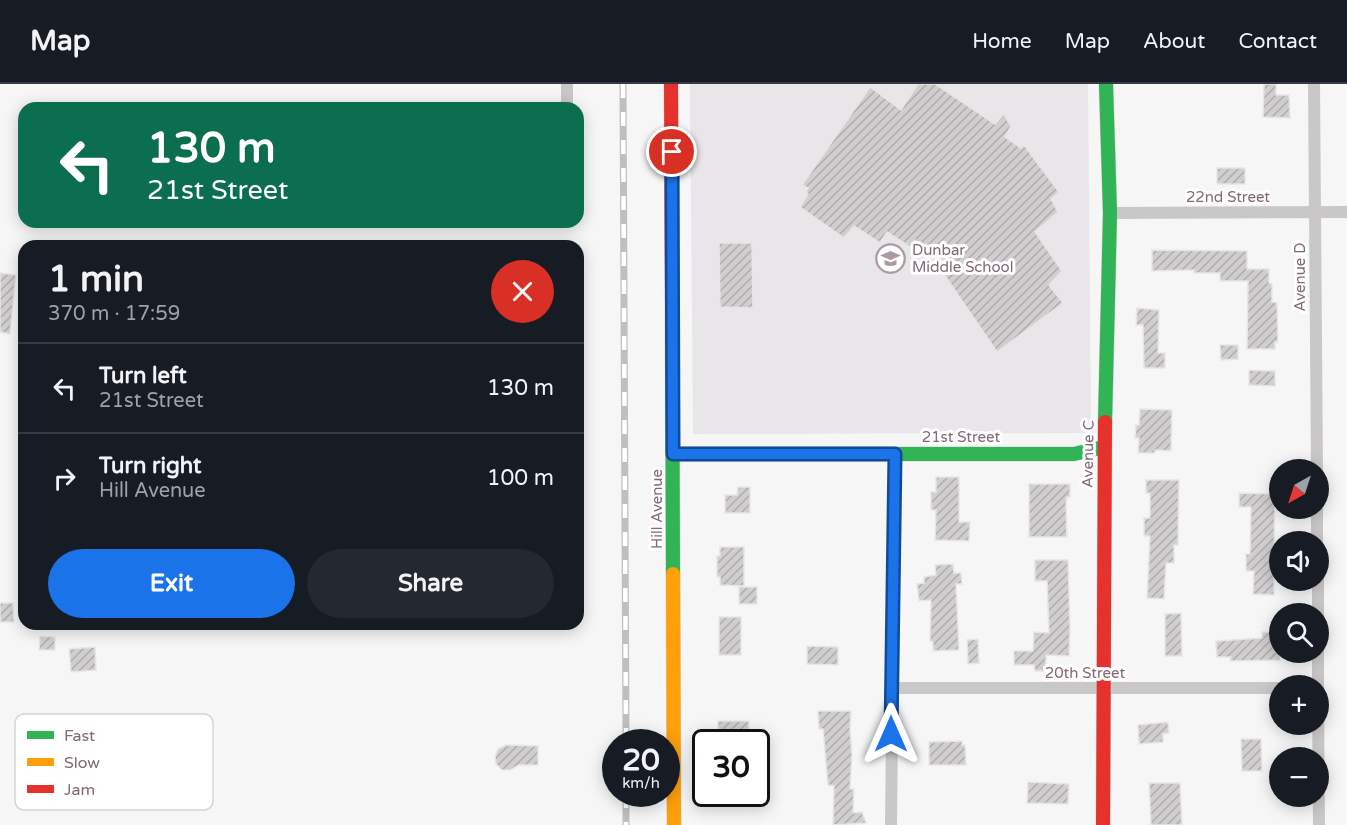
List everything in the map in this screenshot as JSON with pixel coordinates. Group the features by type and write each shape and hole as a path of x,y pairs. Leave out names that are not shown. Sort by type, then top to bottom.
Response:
{"street":[{"path":"567,84 567,102"},
{"name":"Hill Avenue","path":"671,84 675,825"},
{"name":"Avenue C","path":"1103,825 1104,447 1110,213 1106,84"},
{"name":"Avenue D","path":"1314,84 1317,459"},
{"name":"22nd Street","path":"1110,213 1347,212"},
{"name":"21st Street","path":"673,454 1074,454 1104,447"},
{"path":"891,825 895,454"},
{"name":"20th Street","path":"891,688 1269,688"},
{"path":"1318,735 1319,825"}],"shaded area":[{"name":"Dunbar Middle School","path":"690,84 1088,84 1091,433 693,434"}],"building":[{"path":"918,84 935,84 995,124 1004,114 1011,126 1005,137 1021,148 1024,145 1059,192 1051,199 1058,212 1035,232 1062,271 1049,285 1063,303 997,352 941,270 949,264 915,240 910,247 887,232 880,243 854,226 844,238 800,207 808,194 806,192 808,188 802,185 870,87 901,110"},
{"path":"1264,84 1276,84 1276,95 1289,95 1290,118 1263,117"},
{"path":"1217,168 1245,168 1245,184 1217,184"},
{"path":"719,243 752,243 753,308 720,307"},
{"path":"1152,250 1247,251 1247,269 1269,269 1272,302 1277,303 1278,342 1275,342 1275,349 1247,349 1248,281 1220,281 1220,273 1194,273 1194,270 1152,271"},
{"path":"0,273 16,275 10,334 0,332"},
{"path":"1137,308 1159,310 1158,353 1165,353 1165,368 1144,368 1143,325 1136,325"},
{"path":"1220,345 1238,345 1238,359 1221,360"},
{"path":"1249,370 1275,371 1275,386 1249,385"},
{"path":"1140,409 1172,410 1171,451 1155,450 1155,453 1138,453 1139,438 1135,438"},
{"path":"936,477 959,477 959,522 970,522 969,541 935,540 936,510 931,510 931,492 936,492"},
{"path":"1146,480 1179,480 1178,545 1174,545 1174,563 1166,563 1164,599 1147,598 1150,536 1144,536 1144,518 1150,518 1150,493 1146,493"},
{"path":"1029,484 1070,484 1070,497 1067,497 1066,505 1067,537 1029,537"},
{"path":"738,487 750,487 750,513 725,513 725,495 737,495"},
{"path":"1239,493 1269,494 1269,519 1275,519 1274,531 1269,531 1269,591 1274,591 1274,595 1253,594 1254,571 1246,571 1246,554 1250,554 1251,507 1239,507"},
{"path":"720,547 744,547 744,586 720,585 720,577 717,577 717,556 720,556"},
{"path":"1035,560 1068,560 1069,656 1046,655 1046,671 1035,671 1034,665 1014,665 1014,651 1033,651 1034,632 1049,633 1047,581 1035,581"},
{"path":"953,564 954,573 961,573 962,584 956,584 959,650 933,651 933,642 930,641 931,600 919,601 917,584 924,583 924,577 936,575 935,565"},
{"path":"739,587 757,587 757,604 739,604"},
{"path":"0,603 13,603 14,622 0,622"},
{"path":"1181,613 1182,656 1165,656 1165,614"},
{"path":"719,617 741,617 741,655 719,655"},
{"path":"1262,632 1269,632 1269,660 1230,661 1231,657 1217,657 1216,641 1262,638"},
{"path":"40,636 55,637 55,650 39,650"},
{"path":"978,639 979,663 968,664 967,640"},
{"path":"807,646 838,647 838,665 807,664"},
{"path":"95,647 96,670 71,672 69,649"},
{"path":"818,711 851,711 850,789 854,789 853,813 862,812 866,823 833,825 834,786 828,785 823,729 819,729"},
{"path":"718,721 749,721 749,729 718,729"},
{"path":"1168,722 1169,733 1163,734 1163,742 1139,744 1138,725"},
{"path":"1241,739 1261,739 1262,771 1242,771"},
{"path":"962,741 962,745 965,745 966,765 929,765 929,742"},
{"path":"506,745 538,746 538,765 519,765 510,770 502,770 496,764 495,757 498,749"},
{"path":"1028,782 1069,784 1068,804 1027,803"},
{"path":"1149,783 1180,783 1182,825 1151,825"}],"railway":[{"path":"623,84 626,729"},
{"path":"626,807 626,825"}],"traffic: fast":[{"path":"1105,422 1110,213 1106,84"},
{"path":"672,297 673,574"},
{"path":"673,454 1074,454 1104,447"}],"traffic: slow":[{"path":"673,574 674,825"}],"traffic: jam":[{"path":"671,84 672,297"},
{"path":"1103,825 1105,422"}],"place":[{"name":"Dunbar Middle School","path":"891,259"}],"route":[{"path":"672,152 673,454 895,454 891,734"}]}
